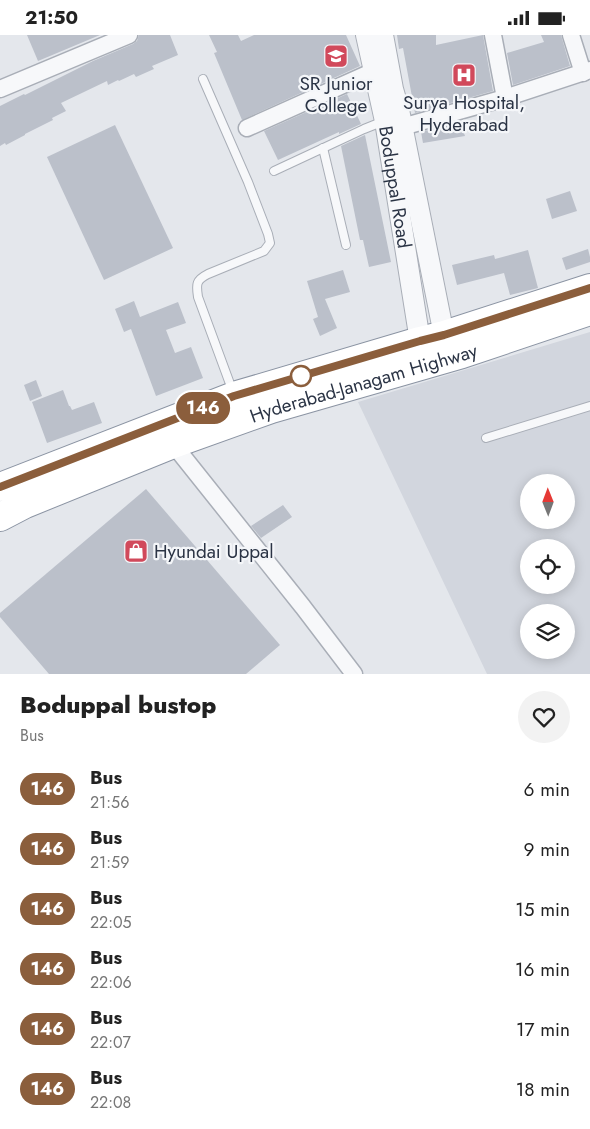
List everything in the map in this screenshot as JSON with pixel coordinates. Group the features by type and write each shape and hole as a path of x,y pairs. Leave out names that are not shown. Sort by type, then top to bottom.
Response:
{"highway":[{"name":"Hyderabad-Janagam Highway","path":"0,517 234,396 432,338 590,288"},
{"name":"Hyderabad-Janagam Highway","path":"0,487 132,448 174,444 271,409 462,354 590,311"}],"street":[{"path":"0,89 129,35"},
{"name":"Boduppal Road","path":"366,35 374,71 393,124 432,338"},
{"name":"Boduppal Road","path":"383,35 399,110 393,124"},
{"path":"492,35 505,98"},
{"path":"393,124 505,98 586,71 571,35"},
{"path":"247,128 374,71"},
{"path":"174,444 354,674"}],"lane":[{"path":"203,79 248,182 270,243 264,251 200,278 196,286 198,297 234,396"},
{"path":"274,171 364,129 393,124"},
{"path":"323,148 346,245"},
{"path":"486,438 590,406"}],"shaded area":[{"path":"590,332 590,674 487,674 358,402"}],"building":[{"path":"27,35 100,35 38,61"},
{"path":"139,35 170,35 178,55 152,66 154,69 136,77 134,74 108,85 107,81 61,103 66,111 25,135 6,145 5,143 0,146 0,106 133,44 137,41"},
{"path":"209,35 238,35 241,41 254,35 346,35 360,66 242,120 214,53 217,52"},
{"path":"397,35 436,35 436,45 483,35 493,91 415,113 403,48 399,49"},
{"path":"541,35 561,35 570,66 513,85 507,53 544,42"},
{"path":"347,94 361,124 278,160 264,131"},
{"path":"460,121 465,136 423,143 421,132"},
{"path":"115,125 173,248 104,280 47,157"},
{"path":"365,135 391,262 369,267 363,240 360,240 341,146"},
{"path":"570,191 577,211 552,219 546,199"},
{"path":"588,249 590,262 566,270 562,258"},
{"path":"528,250 538,288 510,295 504,273 457,285 452,265 494,255 495,259"},
{"path":"343,270 350,292 325,299 337,328 320,336 313,319 318,317 307,281"},
{"path":"134,301 140,317 178,302 186,323 166,330 175,353 191,347 203,378 156,396 131,329 124,332 115,309"},
{"path":"36,380 42,396 30,401 24,385"},
{"path":"63,390 72,410 94,402 102,423 47,443 32,402"},
{"name":"Hyundai Uppal","path":"146,489 280,645 246,674 49,674 0,617 0,613"},
{"path":"283,505 292,517 261,538 251,526"}],"bus line":[{"name":"146","path":"0,487 234,396 444,335 590,288"}],"place":[{"name":"SR Junior College","path":"336,56"},
{"name":"Surya Hospital, Hyderabad","path":"464,75"},
{"name":"Hyundai Uppal","path":"136,551"}]}
